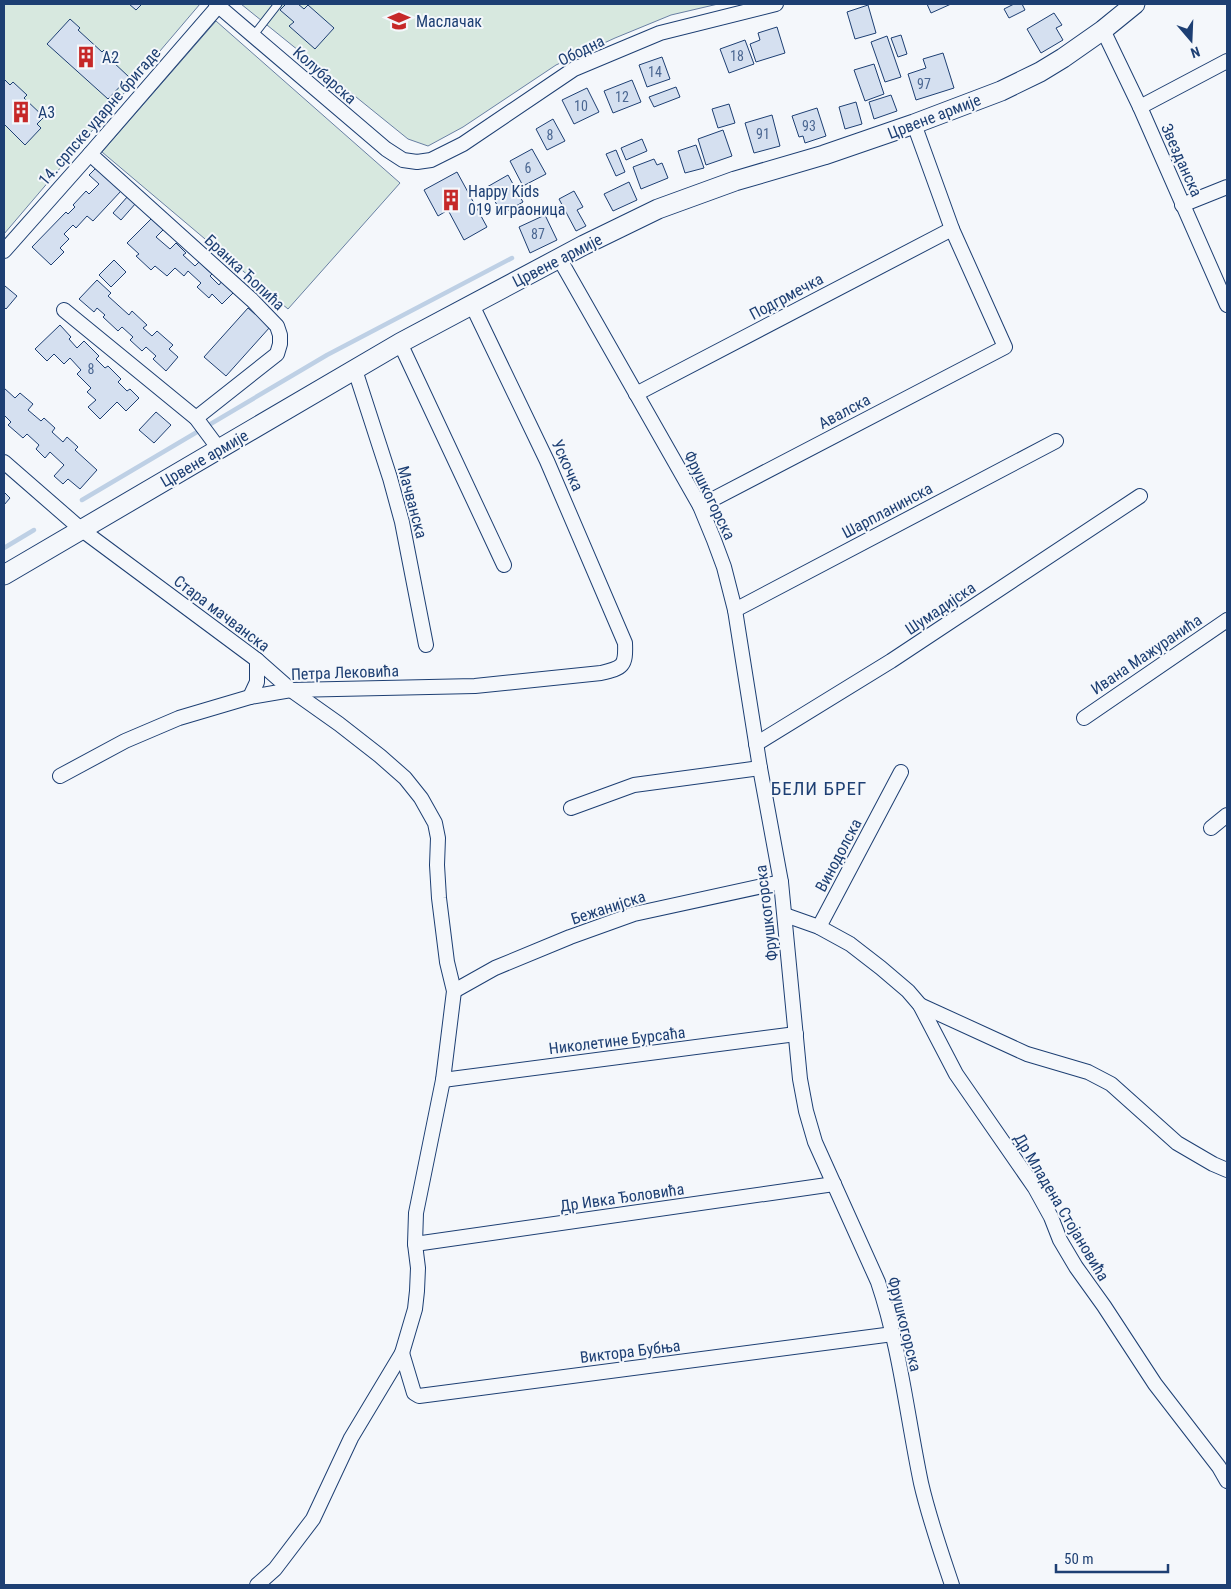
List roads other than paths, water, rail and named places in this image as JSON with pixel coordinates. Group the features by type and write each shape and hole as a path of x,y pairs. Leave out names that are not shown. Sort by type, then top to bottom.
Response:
{"main road":[{"name":"Црвене армије","path":"4,575 400,343 559,258 667,206 736,181 824,155 1001,91 1025,80 1063,58 1103,30 1135,4"}],"street":[{"name":"Колубарска","path":"218,4 386,150 403,160 417,162"},
{"name":"14. српске ударне бригаде","path":"4,251 218,4"},
{"name":"Ободна","path":"417,162 431,160 463,144 574,69 660,33 776,4"},
{"name":"Звезданска","path":"1103,30 1140,107 1227,305"},
{"path":"1140,107 1227,61"},
{"path":"914,124 952,230"},
{"name":"Бранка Ћопића","path":"90,154 252,300 277,326 280,335 277,354 196,418"},
{"path":"1182,205 1227,187"},
{"name":"Авалска","path":"700,506 1005,347 952,230"},
{"name":"Подгрмечка","path":"636,394 952,230"},
{"name":"Фрушкогорска","path":"559,258 700,506 721,558 736,610 756,744 781,882 800,1079 806,1111 815,1142 878,1282 886,1305 922,1485 937,1541 952,1585"},
{"name":"Ускочка","path":"472,305 548,461 625,643"},
{"path":"64,310 196,418 219,449"},
{"path":"400,343 504,565"},
{"name":"Мачванска","path":"355,370 390,478 402,522 426,646"},
{"name":"Шарпланинска","path":"736,610 1056,441"},
{"name":"Стара мачванска","path":"4,462 82,530 257,660 292,690 364,743 405,778 422,798 435,823 438,838 439,898 447,962 454,991"},
{"name":"Шумадијска","path":"756,744 892,662 1140,496"},
{"name":"Ивана Мажуранића","path":"1084,718 1227,620"},
{"name":"Петра Лековића","path":"60,776 125,742 171,721 250,697 292,690 475,686 601,673 617,669 623,664 626,657 625,643"},
{"path":"250,697 257,682 257,660"},
{"path":"571,808 634,785 760,768"},
{"name":"Винодолска","path":"819,927 901,772"},
{"path":"1210,828 1227,815"},
{"name":"Бежанијска","path":"454,991 495,968 570,937 626,917 781,882"},
{"name":"Др Младена Стојановића","path":"785,915 819,927 850,944 908,991 920,1005 956,1074 1035,1188 1051,1217 1060,1240 1076,1267 1155,1384 1219,1467 1227,1481"},
{"path":"258,1585 275,1569 313,1519 350,1438 402,1353 415,1309 418,1291 415,1244 416,1213 443,1080 454,991"},
{"path":"920,1005 1027,1054 1088,1072 1111,1084 1177,1143 1212,1164 1227,1170"},
{"name":"Николетине Бурсаћа","path":"443,1080 796,1034"},
{"name":"Др Ивка Ђоловића","path":"415,1244 834,1184"},
{"name":"Виктора Бубња","path":"402,1353 414,1393 419,1396 893,1334"}],"lane":[{"path":"253,36 278,4"}],"waterway":[{"path":"82,500 327,355 512,258"},
{"path":"4,548 34,530"}],"place":[{"name":"Маслачак","path":"399,21"},
{"name":"A2","path":"86,57"},
{"name":"A3","path":"21,112"},
{"name":"Happy Kids 019 играоница","path":"451,200"}],"district":[{"name":"БЕЛИ БРЕГ","path":"819,788"}]}
